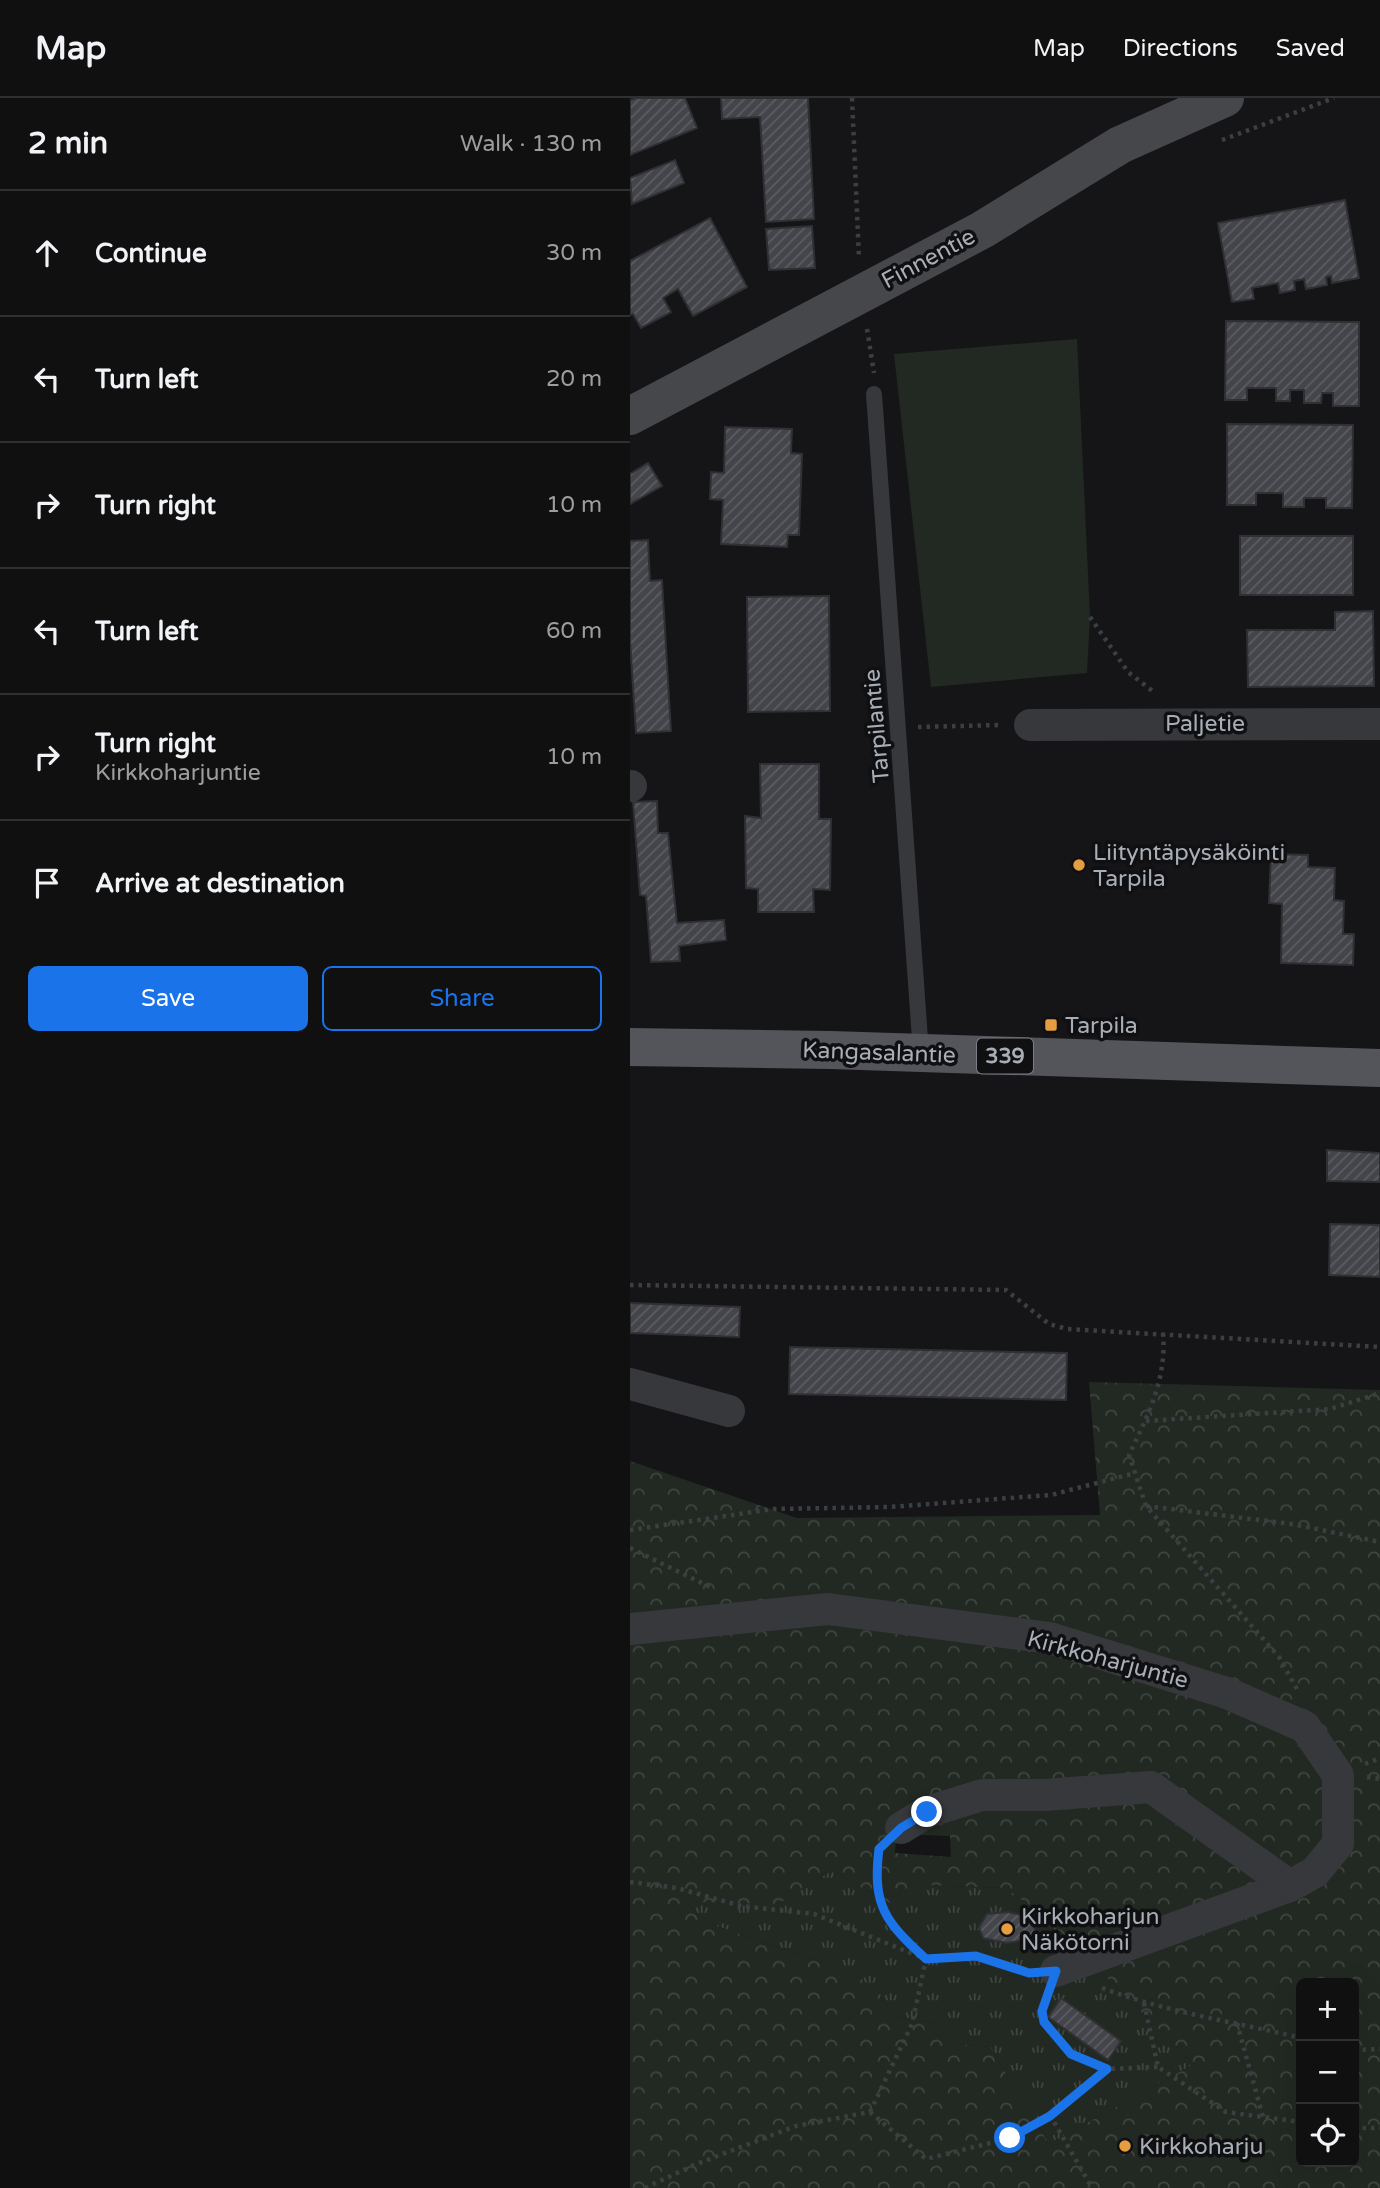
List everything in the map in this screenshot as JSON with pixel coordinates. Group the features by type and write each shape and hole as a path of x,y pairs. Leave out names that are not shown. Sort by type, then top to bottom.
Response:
{"main road":[{"name":"Kangasalantie","path":"630,1047 921,1053 1380,1068"}],"street":[{"name":"Finnentie","path":"630,416 982,230 1120,145 1225,98"},
{"name":"Paljetie","path":"1030,724 1380,724"},
{"path":"630,1384 729,1411"},
{"name":"Kirkkoharjuntie","path":"630,1629 828,1609 1050,1639 1227,1693 1305,1727 1338,1775 1338,1844 1315,1872 1290,1886 1056,1971"},
{"path":"901,1828 927,1812 982,1795 1045,1795 1151,1787 1290,1886"}],"lane":[{"name":"Tarpilantie","path":"874,394 886,588 900,728 921,1053"}],"path":[{"path":"852,98 859,262 889,316 867,329 873,359 874,394"},
{"path":"1219,141 1334,98"},
{"path":"1090,617 1128,672 1191,722"},
{"path":"900,728 1030,724"},
{"path":"630,1285 1006,1290 1049,1324 1067,1329 1380,1347"},
{"path":"1163,1333 1165,1355 1156,1399 1129,1455 1146,1506 1279,1657 1304,1702"},
{"path":"1145,1421 1330,1409 1380,1393"},
{"path":"630,1530 774,1509 889,1507 1051,1494 1135,1473"},
{"path":"1146,1506 1292,1524 1380,1542"},
{"path":"630,1548 723,1593"},
{"path":"901,1828 879,1849 877,1895 895,1931 926,1959"},
{"path":"630,1882 677,1888 741,1906 814,1914 926,1959 976,1956 1029,1973 1056,1971 1144,2004 1296,2037"},
{"path":"870,2112 912,2024 926,1959"},
{"path":"1056,1971 1042,2011 1044,2022 1071,2054 1107,2069 1158,2067 1226,2112 1296,2121"},
{"path":"1144,2004 1158,2067"},
{"path":"1236,2022 1263,2117"},
{"path":"1359,2050 1380,2049"},
{"path":"870,2112 926,2158 1010,2138 1050,2116 1107,2069"},
{"path":"645,2188 694,2165 796,2126 870,2112"},
{"path":"1050,2116 1092,2188"},
{"path":"1359,2129 1380,2128"}],"green space":[{"path":"1077,339 1090,617 1087,673 931,687 894,354"},
{"path":"1089,1382 1380,1390 1380,2188 630,2188 630,1461 797,1518 1100,1515","holes":["896,1834 950,1836 951,1857 895,1853","831,1871 895,1906 923,1885 1006,1888 1052,1923 1194,2064 1049,2144 990,2047 958,2044 936,2023 893,2017 881,1995 855,1974 708,1923 685,1902 778,1904"]},
{"path":"831,1871 894,1905 923,1885 1006,1888 1052,1923 1194,2064 1049,2144 990,2047 958,2044 936,2023 893,2017 881,1995 855,1974 708,1923 684,1901 778,1904"}],"building":[{"path":"685,98 697,128 630,155 630,100"},
{"path":"721,98 808,98 814,219 766,222 760,117 722,119"},
{"path":"675,160 684,183 632,204 630,178"},
{"path":"1345,200 1359,278 1332,283 1331,276 1326,277 1327,285 1306,289 1304,279 1294,281 1295,290 1280,293 1278,283 1252,288 1254,299 1232,302 1218,223"},
{"path":"710,218 747,287 693,316 678,289 663,298 671,312 641,328 633,314 630,315 630,261"},
{"path":"812,226 815,268 769,270 766,229"},
{"path":"1226,321 1359,322 1359,406 1333,406 1333,393 1322,393 1321,403 1304,403 1304,390 1290,390 1290,401 1276,401 1276,388 1247,388 1247,400 1225,400"},
{"path":"1227,424 1353,425 1352,508 1326,508 1326,498 1304,498 1304,507 1283,507 1283,493 1256,493 1256,505 1227,505"},
{"path":"725,427 792,429 791,453 802,454 799,535 788,535 787,547 721,544 723,500 710,499 711,472 724,473"},
{"path":"648,463 662,486 630,504 630,474"},
{"path":"1240,536 1353,536 1353,595 1240,595"},
{"path":"648,540 650,581 662,580 671,731 636,733 630,641 630,541"},
{"path":"829,596 830,711 748,712 747,597"},
{"path":"1373,611 1374,686 1248,687 1247,630 1335,630 1335,612"},
{"path":"760,764 819,764 819,819 831,819 830,890 813,889 814,912 758,912 758,889 746,888 745,816 761,818"},
{"path":"657,801 658,833 668,833 677,923 724,920 726,940 679,946 680,961 651,962 646,896 640,895 633,802"},
{"path":"1271,854 1308,855 1308,867 1335,868 1334,900 1344,901 1343,934 1354,934 1353,965 1281,963 1282,904 1269,903"},
{"path":"1327,1150 1380,1153 1380,1182 1327,1181"},
{"path":"1330,1224 1380,1225 1380,1277 1329,1275"},
{"path":"630,1303 740,1307 739,1337 630,1333"},
{"path":"790,1347 1067,1353 1066,1400 789,1394"},
{"name":"Kirkkoharjun Näkötorni","path":"1008,1912 1030,1917 1035,1930 1029,1939 1007,1943 983,1938 979,1927 987,1914"},
{"path":"1061,1998 1121,2041 1108,2060 1048,2017"}],"place":[{"name":"Liityntäpysäköinti Tarpila","path":"1079,865"},
{"name":"Tarpila","path":"1051,1025"},
{"name":"Kirkkoharjun Näkötorni","path":"1007,1929"},
{"name":"Kirkkoharju","path":"1125,2146"}],"route":[{"path":"927,1812 901,1828 879,1849 877,1895 895,1931 926,1959 976,1956 1029,1973 1056,1971 1042,2011 1044,2022 1071,2054 1107,2069 1050,2116 1010,2138"}]}
